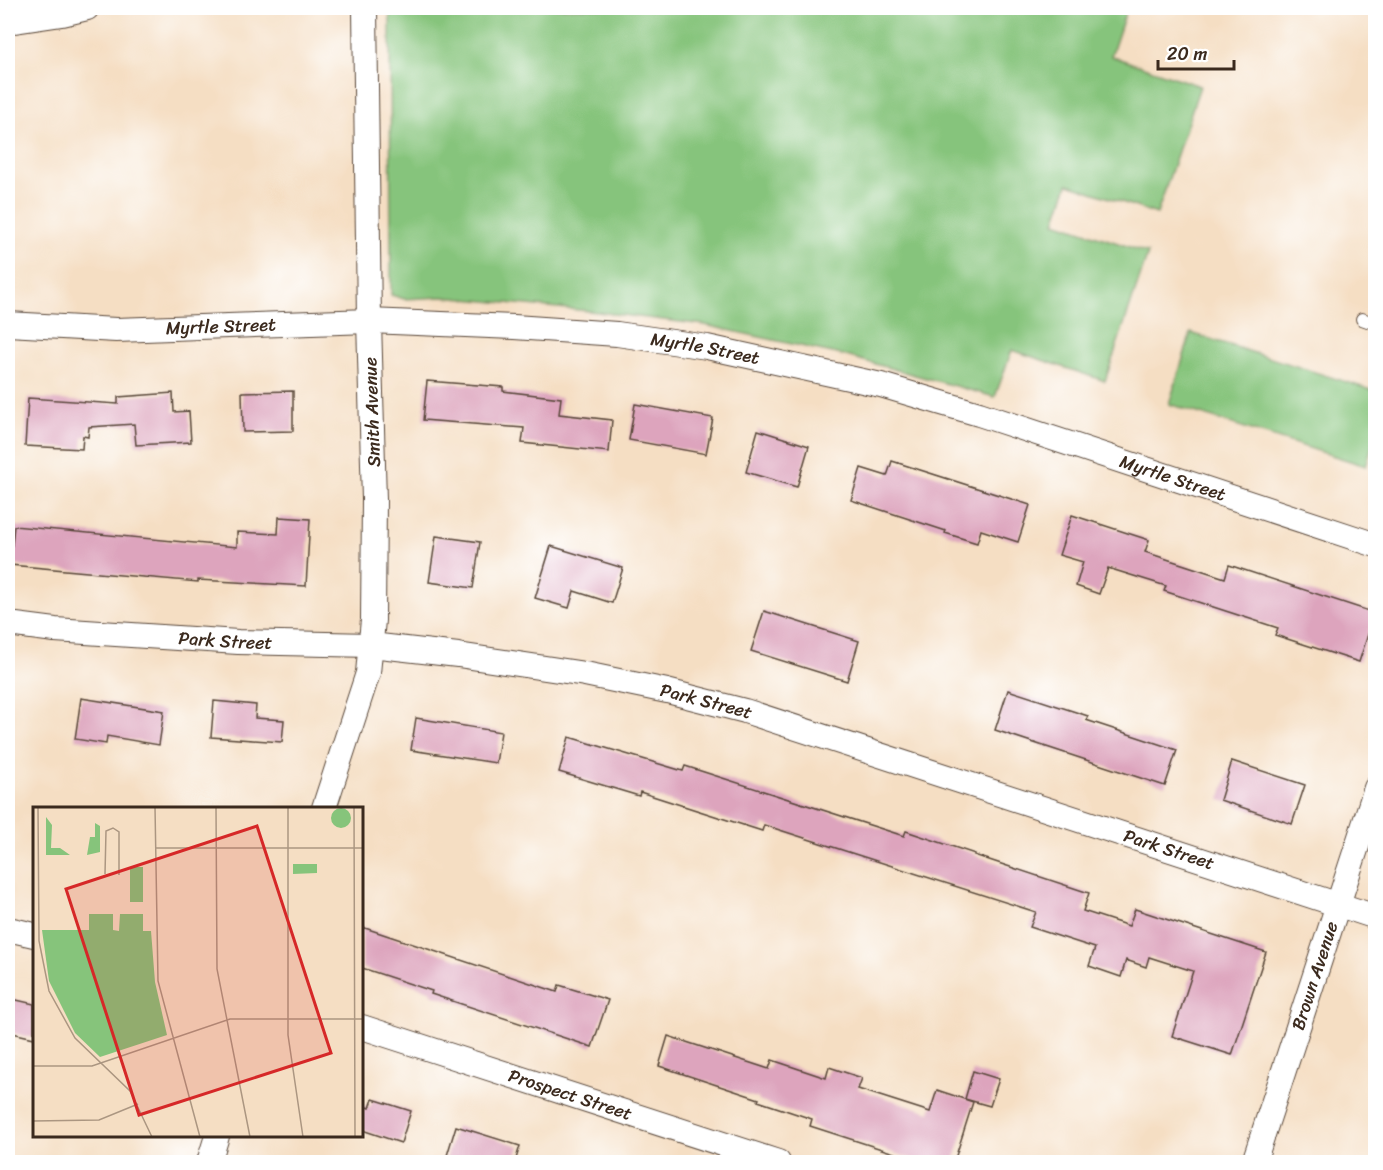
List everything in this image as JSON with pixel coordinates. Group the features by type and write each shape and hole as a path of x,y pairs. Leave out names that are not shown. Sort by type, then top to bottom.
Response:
{"street":[{"path":"8,22 87,8"},
{"name":"Smith Avenue","path":"324,807 368,673 374,620 365,8"},
{"name":"Myrtle Street","path":"8,324 116,330 369,321 617,334 707,347 881,385 980,414 1376,545"},
{"name":"Park Street","path":"8,624 55,630 238,642 371,645 534,665 597,676 745,711 1376,917"},
{"name":"Brown Avenue","path":"1254,1162 1376,788"},
{"path":"8,930 33,935"},
{"name":"Prospect Street","path":"363,1027 778,1162"},
{"path":"208,1162 217,1137"}],"lane":[{"path":"1362,320 1376,324"}],"green space":[{"path":"390,8 1127,8 1111,56 1200,86 1157,214 1068,184 1055,222 1148,253 1105,381 1012,350 995,397 846,356 705,325 443,297 404,299 391,295"},
{"path":"1191,333 1375,391 1375,436 1366,466 1169,404"}],"building":[{"path":"427,381 503,387 503,391 561,398 559,414 612,420 609,452 522,443 524,428 423,420"},
{"path":"293,391 293,431 243,432 242,392"},
{"path":"173,393 174,412 189,411 191,442 136,445 134,424 89,427 88,437 83,436 82,449 25,446 28,398 118,404 118,397"},
{"path":"635,404 713,418 706,454 629,440"},
{"path":"758,430 809,446 797,487 746,472"},
{"path":"892,461 1030,505 1018,542 981,530 977,543 851,500 861,468 887,476"},
{"path":"1072,515 1149,540 1145,552 1225,578 1229,565 1375,613 1359,662 1275,635 1278,628 1164,591 1166,586 1108,568 1099,594 1076,586 1083,562 1059,555"},
{"path":"279,517 310,519 306,586 198,580 198,582 10,565 14,526 237,547 237,532 278,534"},
{"path":"436,536 480,542 473,588 429,582"},
{"path":"551,546 623,568 612,603 574,591 569,608 535,598"},
{"path":"764,611 859,641 847,681 751,651"},
{"path":"1008,690 1088,716 1086,720 1177,750 1165,786 995,730"},
{"path":"81,698 164,711 159,745 107,736 106,744 75,739"},
{"path":"214,701 256,705 255,718 284,720 282,742 211,737"},
{"path":"416,718 501,732 496,763 411,750"},
{"path":"569,737 683,771 685,766 904,836 906,831 975,854 1089,893 1083,911 1129,926 1135,909 1266,952 1232,1055 1172,1036 1193,971 1149,957 1146,967 1126,960 1121,977 1089,966 1095,948 1030,927 1036,912 764,825 762,831 640,792 639,796 559,772"},
{"path":"1232,761 1305,785 1292,824 1220,800"},
{"path":"363,927 557,992 559,985 608,1000 592,1047 431,994 432,991 363,968"},
{"path":"8,998 33,1004 33,1038 8,1032"},
{"path":"668,1036 769,1069 772,1060 826,1078 829,1067 862,1078 858,1089 930,1112 937,1090 973,1102 954,1162 922,1162 810,1126 812,1119 659,1066"},
{"path":"973,1071 999,1079 990,1106 965,1099"},
{"path":"373,1099 411,1111 401,1143 363,1130 363,1106 370,1108"},
{"path":"456,1126 520,1146 515,1162 445,1162"}]}
